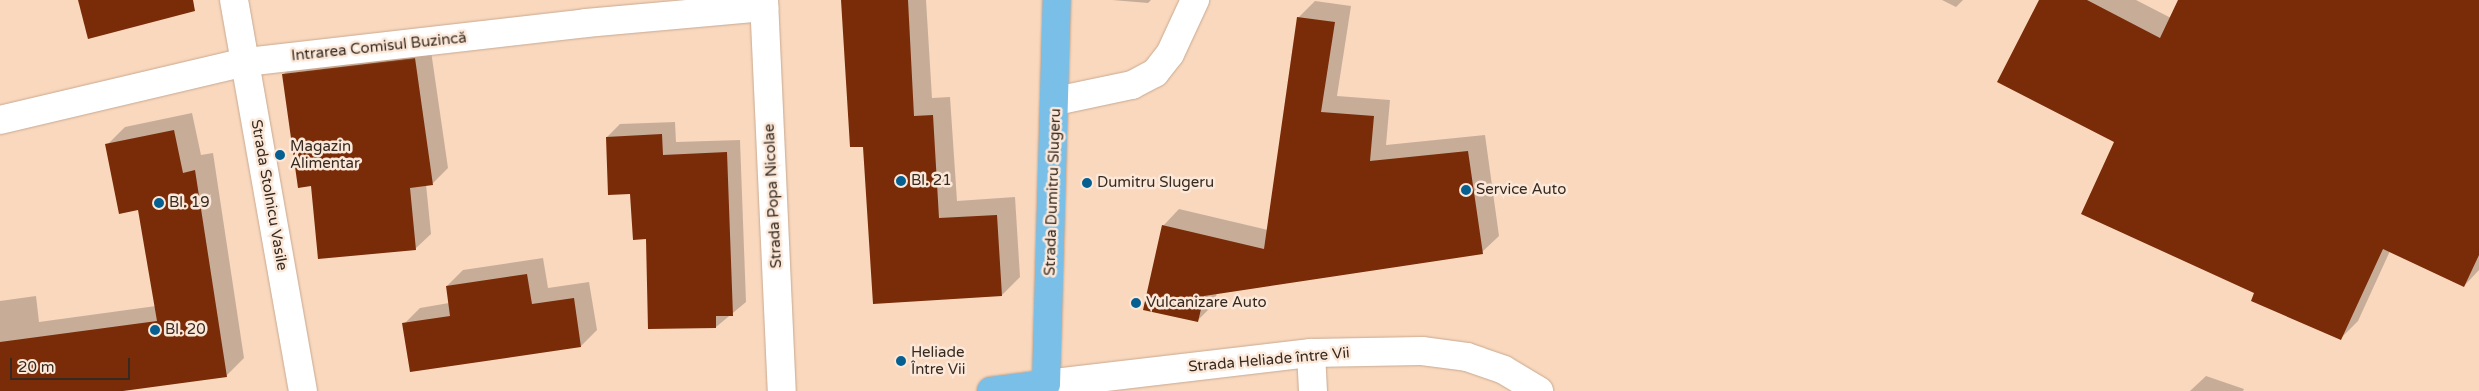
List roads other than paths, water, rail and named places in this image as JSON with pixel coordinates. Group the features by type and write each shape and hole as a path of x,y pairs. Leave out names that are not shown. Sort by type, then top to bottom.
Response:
{"main road":[{"name":"Strada Dumitru Slugeru","path":"1046,384 1056,101 1057,0"},
{"name":"Strada Heliade între Vii","path":"991,391 1046,384"}],"street":[{"name":"Strada Stolnicu Vasile","path":"234,0 303,391"},
{"path":"1056,101 1132,85 1155,72 1170,54 1195,0"},
{"name":"Intrarea Comisul Buzincă","path":"0,120 246,62 764,3"},
{"name":"Strada Popa Nicolae","path":"764,3 782,391"},
{"name":"Strada Heliade între Vii","path":"1046,384 1310,353 1422,351 1467,357 1504,370 1539,391"},
{"path":"1310,353 1313,391"}],"place":[{"name":"Magazin Alimentar","path":"280,155"},
{"name":"Bl. 21","path":"901,181"},
{"name":"Dumitru Slugeru","path":"1087,183"},
{"name":"Service Auto","path":"1466,190"},
{"name":"Bl. 19","path":"159,203"},
{"name":"Vulcanizare Auto","path":"1136,303"},
{"name":"Bl. 20","path":"155,330"},
{"name":"Heliade Între Vii","path":"901,361"}]}
